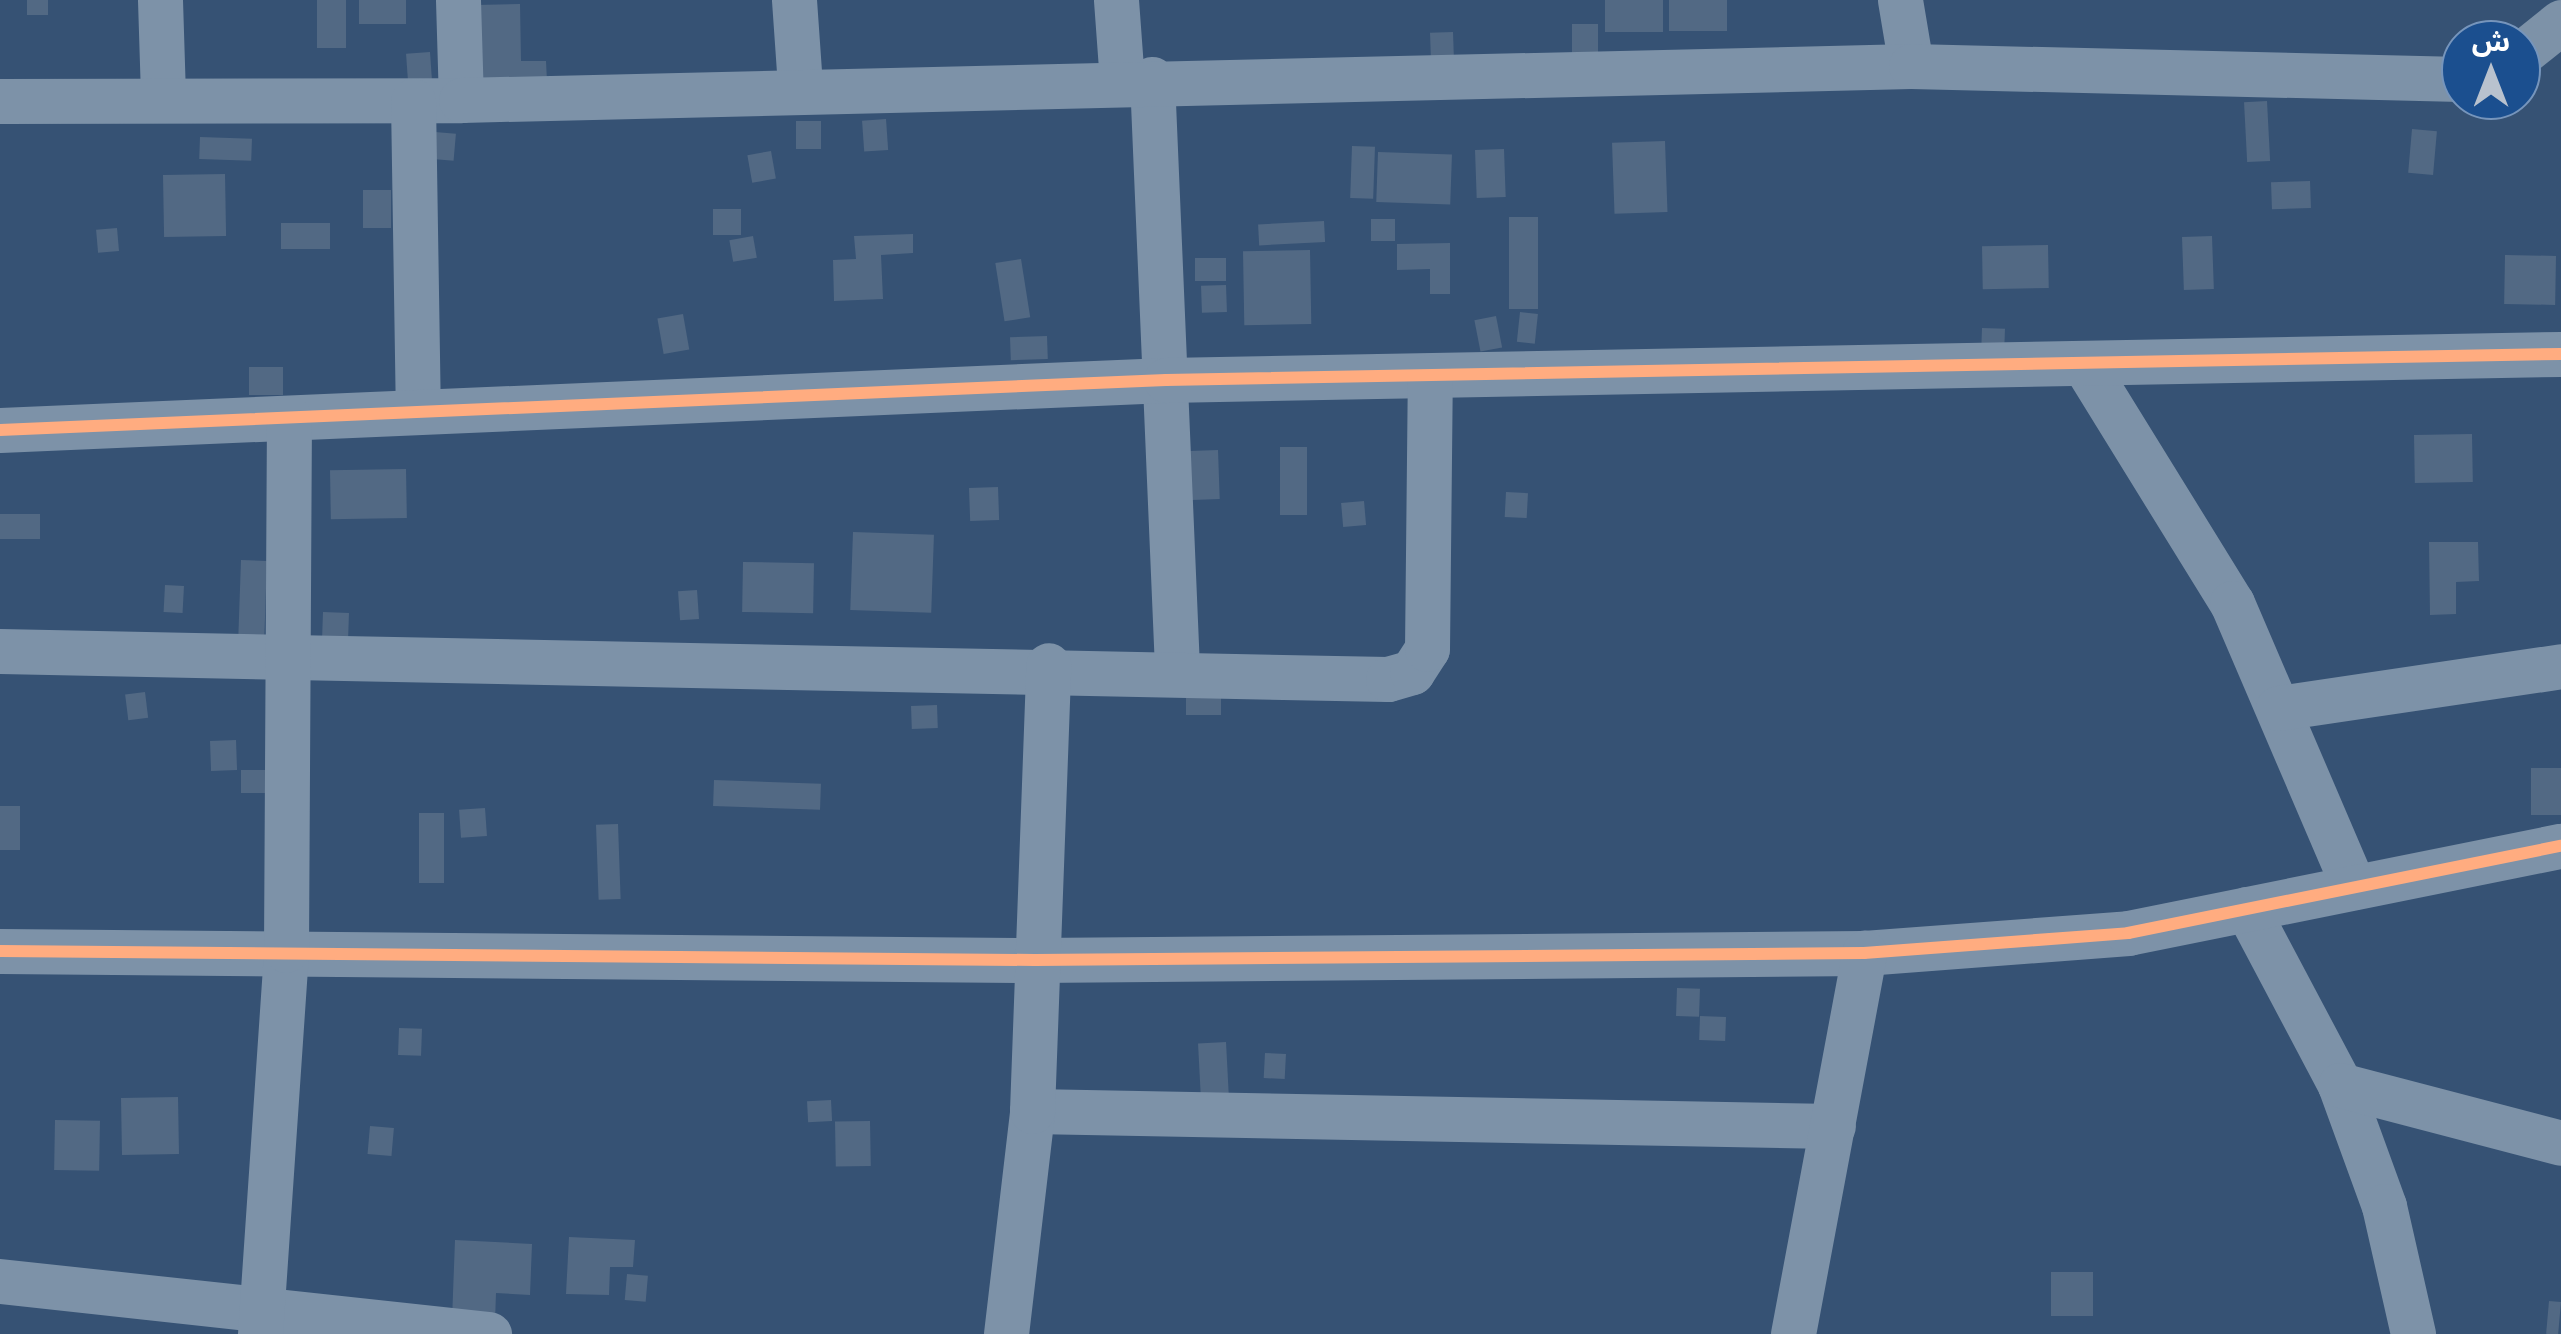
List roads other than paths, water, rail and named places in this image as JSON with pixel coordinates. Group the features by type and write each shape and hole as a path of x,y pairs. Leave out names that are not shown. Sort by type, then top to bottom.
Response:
{"street":[{"path":"160,0 163,95"},
{"path":"458,0 461,100"},
{"path":"794,0 800,86"},
{"path":"1116,0 1137,80 1166,380 1177,668"},
{"path":"1900,0 1911,66"},
{"path":"2541,38 2561,22"},
{"path":"0,102 163,95 413,101 800,86 1911,66 2441,79"},
{"path":"413,101 418,412"},
{"path":"0,430 1166,380 2086,367 2561,354"},
{"path":"2086,367 2232,603 2354,887"},
{"path":"0,651 288,651 1048,665 1388,679 1412,672 1427,650 1430,377"},
{"path":"263,1321 286,950 289,418"},
{"path":"1006,1334 1032,1111 1048,665"},
{"path":"2278,708 2561,666"},
{"path":"0,951 286,950 1035,960 1864,953 2128,933 2561,846"},
{"path":"2247,909 2340,1085 2384,1206 2413,1334"},
{"path":"1793,1334 1864,953"},
{"path":"2340,1085 2561,1143"},
{"path":"1032,1111 1832,1126"},
{"path":"0,1281 263,1321 489,1334"}]}
